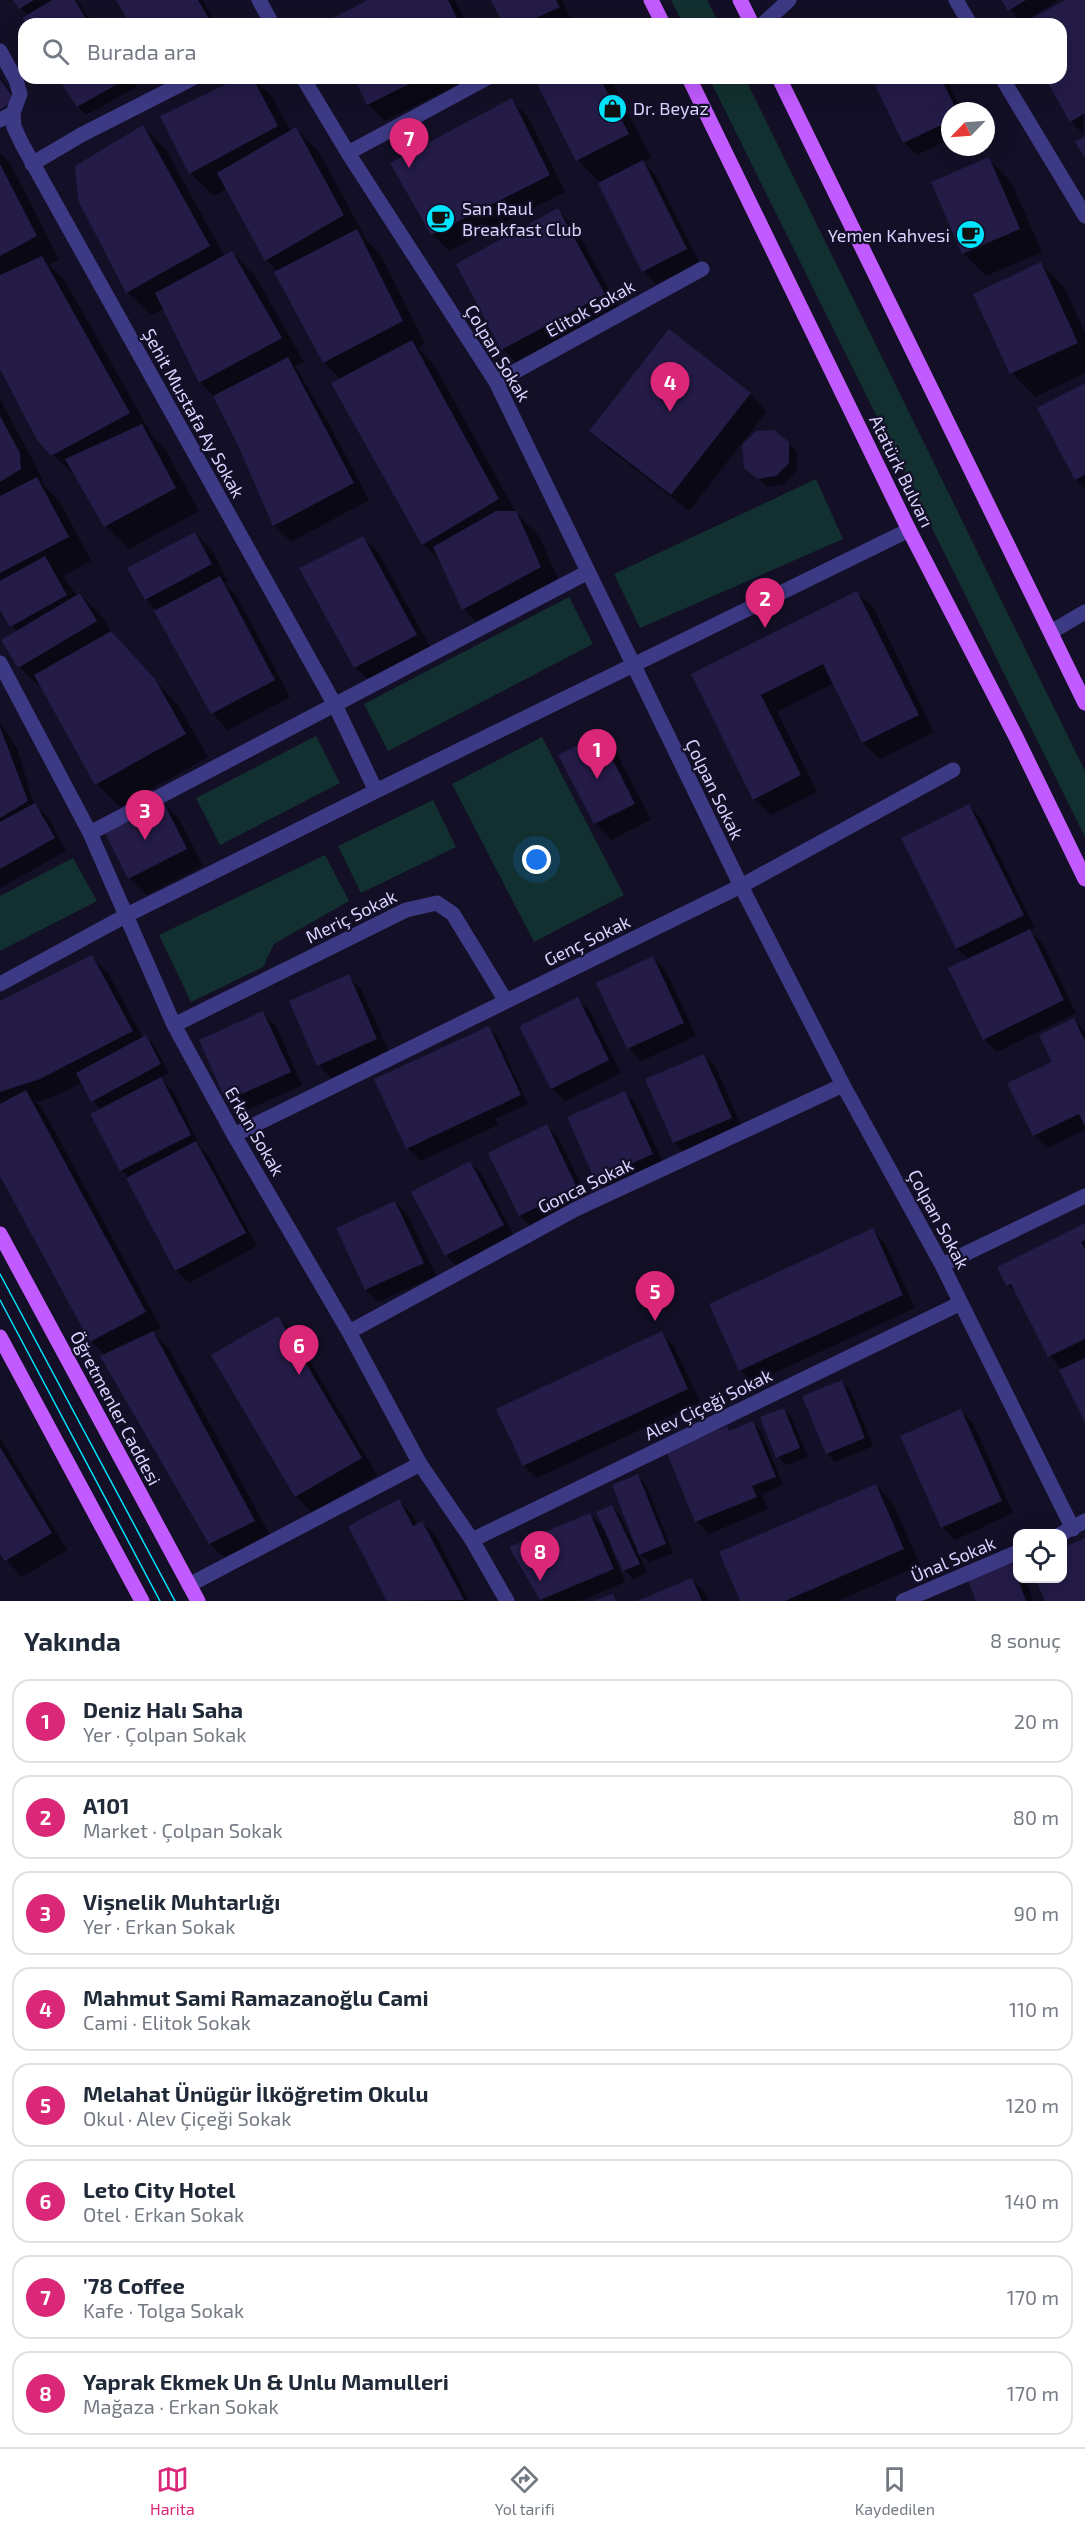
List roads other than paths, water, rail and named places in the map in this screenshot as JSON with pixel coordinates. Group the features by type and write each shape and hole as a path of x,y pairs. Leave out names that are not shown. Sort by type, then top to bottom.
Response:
{"main road":[{"path":"651,0 660,18"},
{"path":"740,0 749,18"},
{"name":"Atatürk Bulvarı","path":"692,84 909,530 1016,737 1085,879"},
{"path":"782,84 1085,703"},
{"name":"Öğretmenler Caddesi","path":"0,1234 198,1601"},
{"path":"0,1337 142,1601"}],"street":[{"path":"259,0 269,18"},
{"path":"770,18 789,0"},
{"path":"956,0 966,18"},
{"name":"Şehit Mustafa Ay Sokak","path":"0,51 16,80 20,94 7,117 335,705 376,791"},
{"path":"32,164 81,135 181,84"},
{"name":"Çolpan Sokak","path":"307,84 348,153 496,382 741,886 843,1085 942,1265 1073,1528"},
{"path":"348,153 476,84"},
{"path":"1006,84 1085,216"},
{"name":"Elitok Sokak","path":"496,382 702,269"},
{"path":"0,984 127,915 632,664 909,530"},
{"path":"90,833 303,724 588,572"},
{"path":"1051,632 1085,612"},
{"name":"Erkan Sokak","path":"0,663 90,833 174,1025 234,1135 349,1332 420,1464 472,1540 507,1601"},
{"name":"Genç Sokak","path":"234,1135 741,886 953,770"},
{"name":"Meriç Sokak","path":"174,1025 406,910 437,903 453,914 506,1001"},
{"name":"Gonca Sokak","path":"349,1332 576,1209 843,1085"},
{"path":"942,1265 1085,1196"},
{"name":"Alev Çiçeği Sokak","path":"472,1540 961,1303"},
{"path":"189,1585 420,1464"},
{"name":"Ünal Sokak","path":"903,1601 1013,1554"}],"tram line":[{"path":"0,1274 175,1601"},
{"path":"0,1300 160,1601"}],"place":[{"name":"Dr. Beyaz","path":"612,108"},
{"name":"'78 Coffee","path":"409,168"},
{"name":"San Raul Breakfast Club","path":"441,218"},
{"name":"Yemen Kahvesi","path":"971,235"},
{"name":"Mahmut Sami Ramazanoğlu Cami","path":"670,412"},
{"name":"A101","path":"765,628"},
{"name":"Deniz Halı Saha","path":"597,779"},
{"name":"Vişnelik Muhtarlığı","path":"145,840"},
{"name":"Melahat Ünügür İlköğretim Okulu","path":"655,1321"},
{"name":"Leto City Hotel","path":"299,1375"},
{"name":"Yaprak Ekmek Un & Unlu Mamulleri","path":"540,1581"}]}
